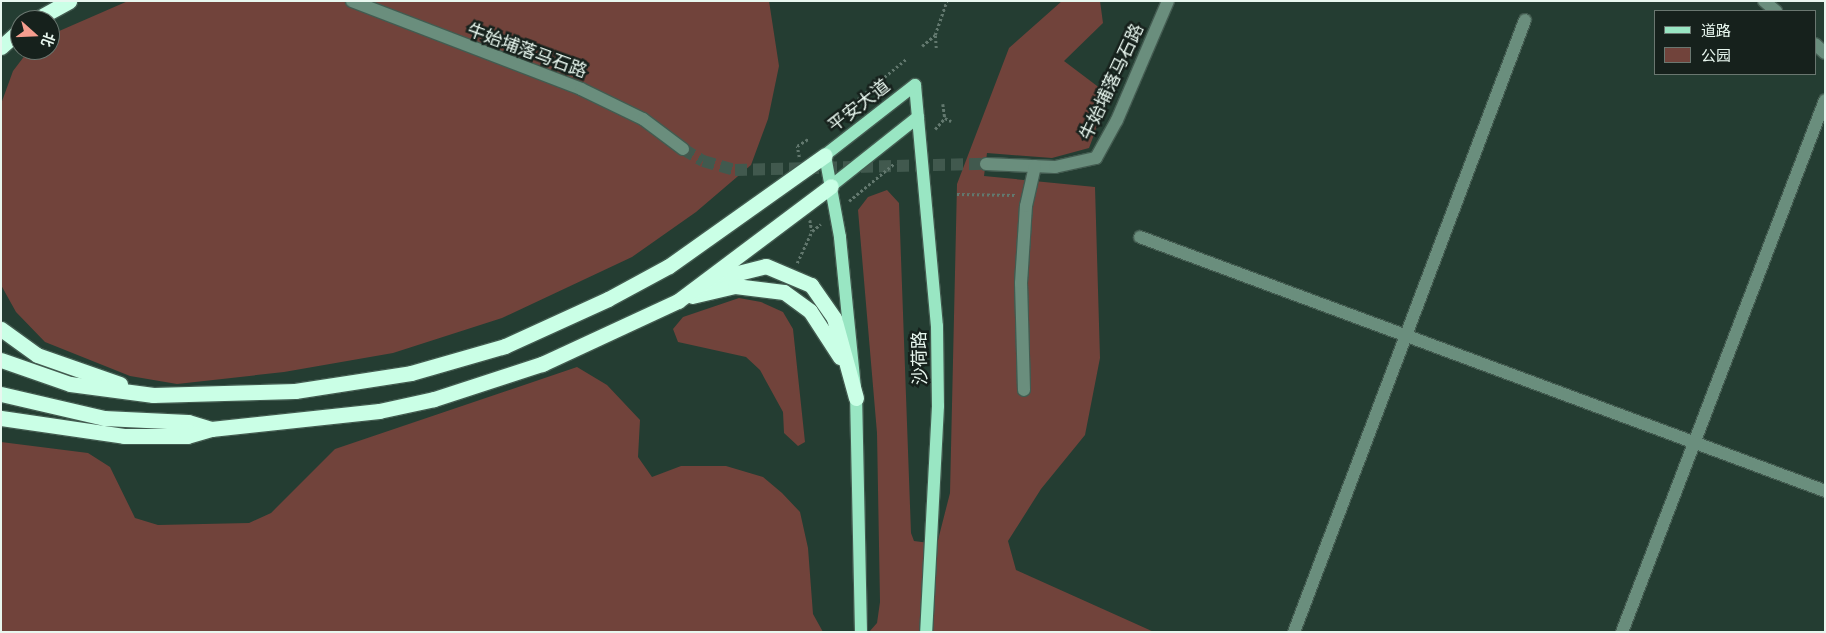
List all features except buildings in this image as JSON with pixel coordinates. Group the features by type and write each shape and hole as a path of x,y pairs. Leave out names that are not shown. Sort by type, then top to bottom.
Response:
{"highway":[{"path":"53,10 69,1"},
{"path":"1,360 39,376 96,390 183,393 256,394 338,386 411,373 505,346 669,266 825,156"},
{"path":"1,418 124,436 186,436 211,429 370,412 434,399 542,364 678,301 831,186"},
{"path":"695,290 732,272 766,266 811,285 834,318 856,398"},
{"path":"678,301 735,286 784,292 798,299 826,332 856,398"},
{"path":"1,329 37,355 88,376 183,393"},
{"path":"1,394 104,418 188,422 211,429"}],"main road":[{"name":"沙荷路","path":"915,85 933,253 938,356 926,632"},
{"name":"平安大道","path":"825,156 915,85"},
{"path":"831,186 918,117"},
{"path":"825,156 831,186 856,398 861,632"}],"street":[{"name":"牛始埔落马石路","path":"352,1 581,89 629,110 683,149"},
{"name":"牛始埔落马石路","path":"986,164 1071,166 1096,158 1117,120 1168,1"},
{"path":"1764,1 1775,10"},
{"path":"1294,632 1525,20"},
{"path":"1622,632 1805,148 1825,100"},
{"path":"1024,390 1021,283 1029,195 1035,166"},
{"path":"1140,237 1825,491"}],"path":[{"path":"936,48 935,35 947,1"},
{"path":"922,46 935,35"},
{"path":"842,112 906,59"},
{"path":"942,104 945,118 950,121"},
{"path":"935,129 945,118"},
{"path":"797,146 808,139"},
{"path":"849,201 895,163"},
{"path":"957,194 1029,195"},
{"path":"809,216 812,231"},
{"path":"796,266 812,231 822,224"}],"green space":[{"path":"128,1 769,1 779,66 768,119 751,165 696,212 632,257 502,318 393,353 284,372 177,384 130,376 45,342 16,312 1,285 1,104 13,71 21,60 60,60 60,31"},
{"path":"1062,1 1100,1 1103,23 1064,61 1109,95 1089,148 1052,158 987,153 984,176 1095,187 1100,358 1085,435 1041,489 1008,541 1016,570 1154,632 869,632 877,623 880,602 877,433 858,210 868,197 887,190 899,203 911,533 914,541 937,544 950,493 957,184 1009,48"},
{"path":"739,298 761,302 783,312 793,329 805,442 798,446 784,433 783,412 760,370 746,357 678,342 673,329 683,317"},
{"path":"577,367 607,385 640,420 638,457 652,477 681,466 726,466 763,477 800,512 808,548 813,614 823,632 1,632 1,442 88,453 110,467 135,518 158,525 249,523 271,513 335,449"}],"tunnel":[{"path":"683,149 703,161 735,170 986,164"}]}
